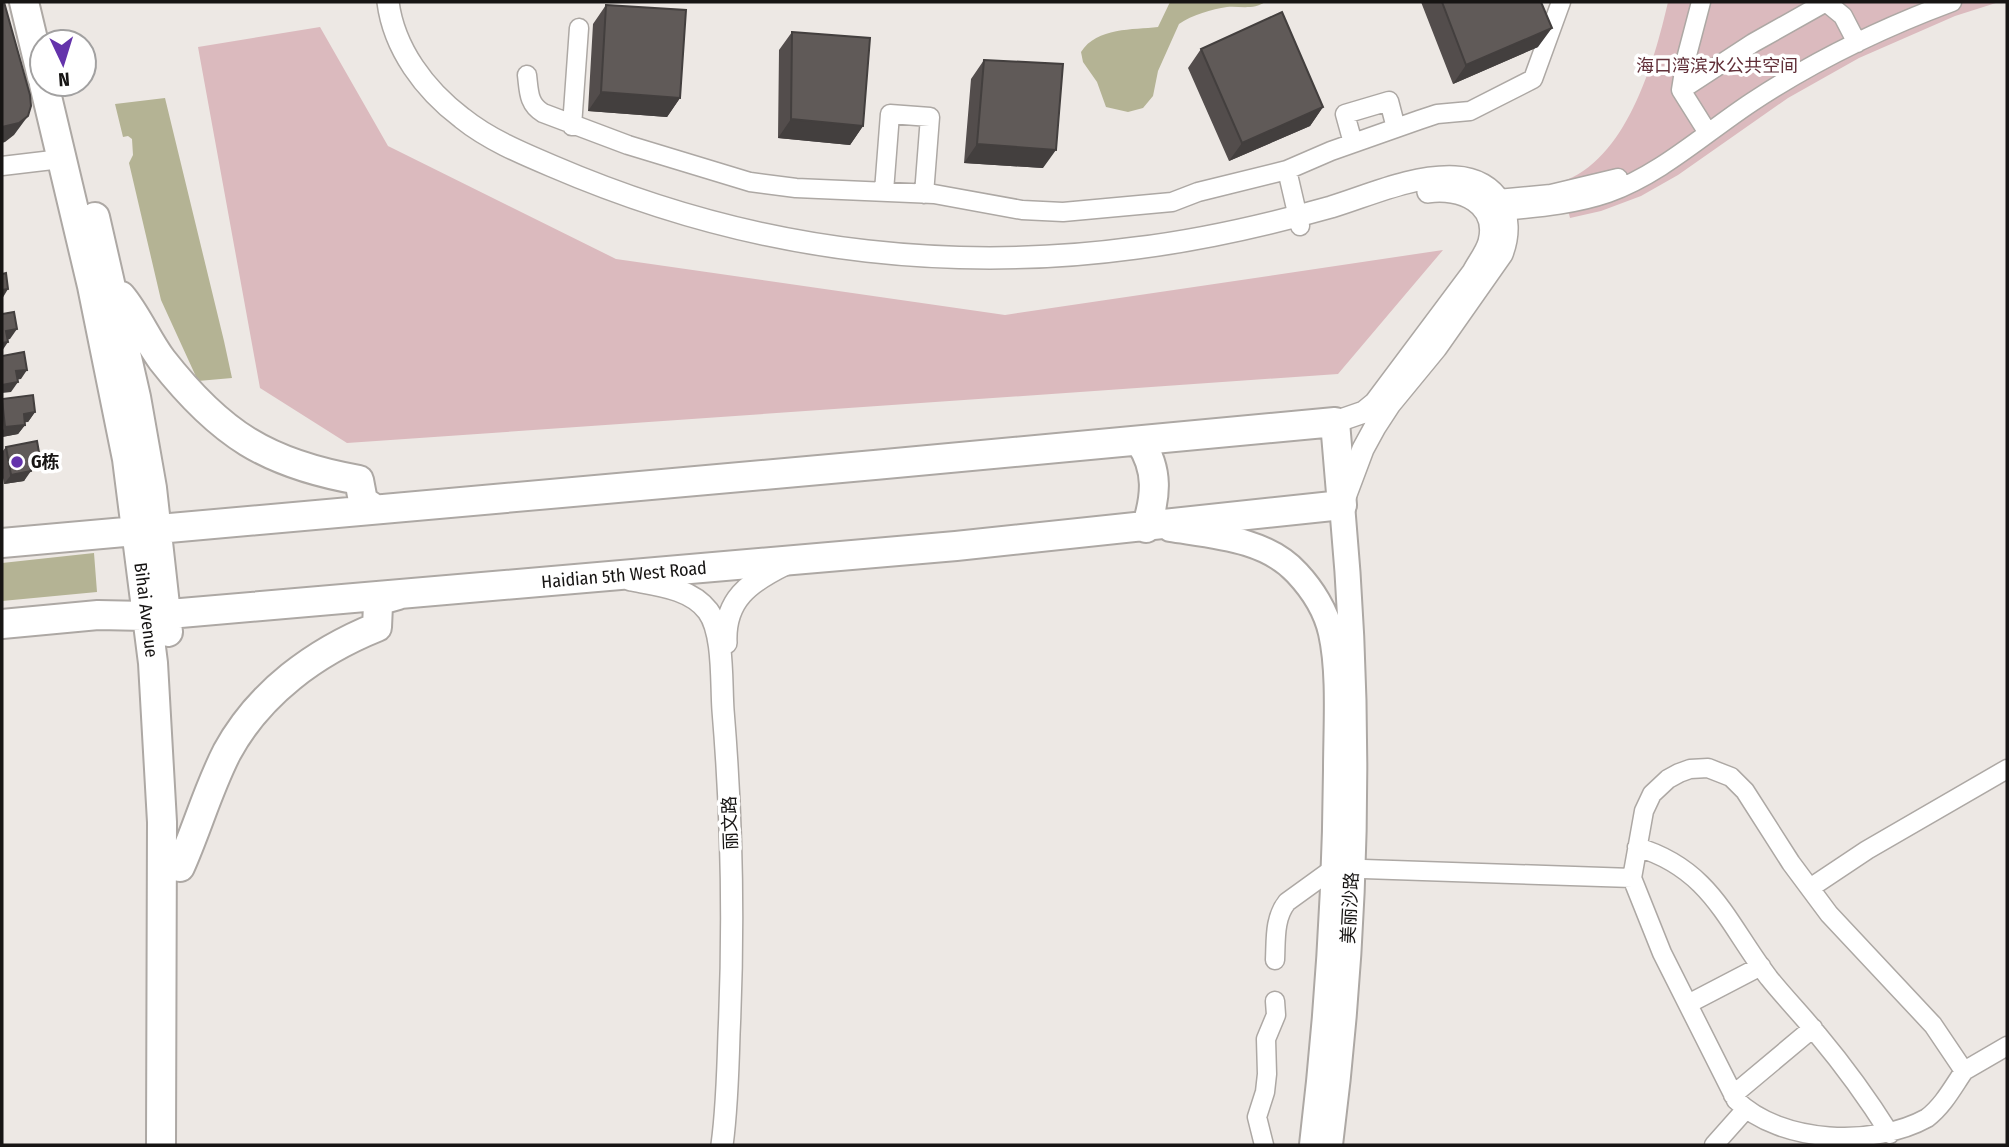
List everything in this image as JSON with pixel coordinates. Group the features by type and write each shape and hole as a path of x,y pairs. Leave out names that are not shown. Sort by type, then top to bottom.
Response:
{"main road":[{"path":"24,2 30,28"},
{"path":"44,2 50,28"},
{"name":"Bihai Avenue","path":"47,98 116,398 132,489 147,530"},
{"name":"Bihai Avenue","path":"67,98 136,397 156,615 177,731 180,867 179,1145"},
{"path":"112,285 127,303 161,359 210,414 257,448 286,461 318,473 359,480 363,501 375,509"},
{"path":"2,543 1152,441 1335,422 1350,598 1343,670"},
{"path":"1152,441 1150,460 1155,482 1150,527 1218,537 1256,546 1287,563 1310,588 1326,618 1343,670"},
{"name":"Haidian 5th West Road","path":"2,624 99,615 156,615 398,595 1150,527 1342,505"},
{"path":"180,867 228,752 249,718 293,674 327,651 377,627 378,605 386,598 398,595"},
{"name":"Bihai Avenue","path":"156,615 162,822 161,1145"},
{"name":"美丽沙路","path":"1330,1145 1341,1046 1343,670"},
{"name":"美丽沙路","path":"1312,1145 1330,964 1343,868"}],"street":[{"path":"372,2 405,73 438,111 516,159 638,209 711,231 814,253 892,262 1020,266 1072,264 1200,247 1298,221 1386,189 1436,178 1474,180 1490,188 1489,241 1473,272 1375,403 1364,412 1335,422"},
{"path":"388,2 395,30 419,76 463,119 508,146 568,173 631,197 702,219 791,240 869,251 1004,258 1135,249 1298,221"},
{"path":"527,75 530,100 534,108 628,145 750,182 796,188 924,194 1022,210 1063,212 1172,202 1198,192 1287,170 1353,143 1437,114 1470,111 1533,79 1561,2"},
{"path":"1700,2 1681,90 1706,129"},
{"path":"1681,90 1753,43 1826,2 1843,16 1855,39"},
{"path":"1491,206 1554,206 1608,192 1643,176 1706,129 1855,39 1931,2"},
{"path":"1855,39 1952,2"},
{"path":"572,125 579,28"},
{"path":"1353,143 1345,114 1389,101 1396,128"},
{"path":"884,191 890,114 930,117 924,194"},
{"path":"2,166 61,159"},
{"path":"1287,170 1298,221"},
{"path":"1342,505 1375,426 1436,348 1502,254 1508,233 1491,206"},
{"name":"丽文路","path":"730,1145 739,983 740,891 726,623 732,604 750,586 796,559"},
{"name":"丽文路","path":"608,576 671,589 692,597 706,609 716,631 728,772 732,872 730,1013 722,1145"},
{"path":"1964,1071 1942,1036 1838,923 1810,888 1741,786 1726,774 1708,768 1679,773 1658,787 1644,811 1632,878 1652,931 1733,1095 1746,1110 1774,1124 1822,1139 1861,1139 1890,1133 1913,1126 1928,1117 1964,1071 2007,1046"},
{"path":"1810,888 1867,850 2007,769"},
{"path":"1637,847 1668,858 1699,881 1761,966 1855,1082 1890,1133"},
{"path":"1275,960 1277,925 1281,909 1287,902 1343,868 1632,878"},
{"path":"1688,1004 1761,966"},
{"path":"1264,1145 1257,1117 1265,1092 1266,1039 1276,1014 1275,1001"},
{"path":"1733,1095 1813,1028"},
{"path":"1714,1145 1746,1110"}],"green space":[{"name":"海口湾滨水公共空间","path":"1668,2 1999,2 1955,16 1859,58 1788,98 1678,175 1641,196 1601,211 1570,218 1561,182 1584,171 1603,154 1620,132 1634,107 1655,53"},
{"path":"320,27 388,146 616,259 1005,315 1443,250 1338,374 347,443 260,388 198,47"}],"shaded area":[{"path":"1170,2 1265,2 1252,7 1215,9 1179,24 1158,71 1153,96 1143,108 1128,112 1106,107 1097,82 1083,62 1081,52 1096,38 1106,34 1158,27"},
{"path":"165,98 232,378 198,381 161,300 129,163 133,155 132,139 123,137 115,104"},
{"path":"94,553 97,592 2,601 2,563"}],"building":[{"path":"4,2 31,106 28,116 19,123 2,127"},
{"path":"1442,2 1541,2 1552,28 1466,65"},
{"path":"606,5 686,10 680,98 601,92"},
{"path":"1282,12 1323,107 1242,143 1201,49"},
{"path":"792,32 870,38 863,126 791,119"},
{"path":"984,60 1063,64 1056,150 977,144"},
{"path":"6,273 8,289 2,290 2,274"},
{"path":"14,312 17,329 6,331 8,342 2,343 2,314"},
{"path":"24,352 27,370 16,371 18,382 2,385 2,356"},
{"path":"33,395 35,412 24,414 25,425 5,427 2,399"},
{"path":"37,441 40,458 29,460 31,471 11,475 6,447"}],"place":[{"name":"G栋","path":"17,462"}]}
